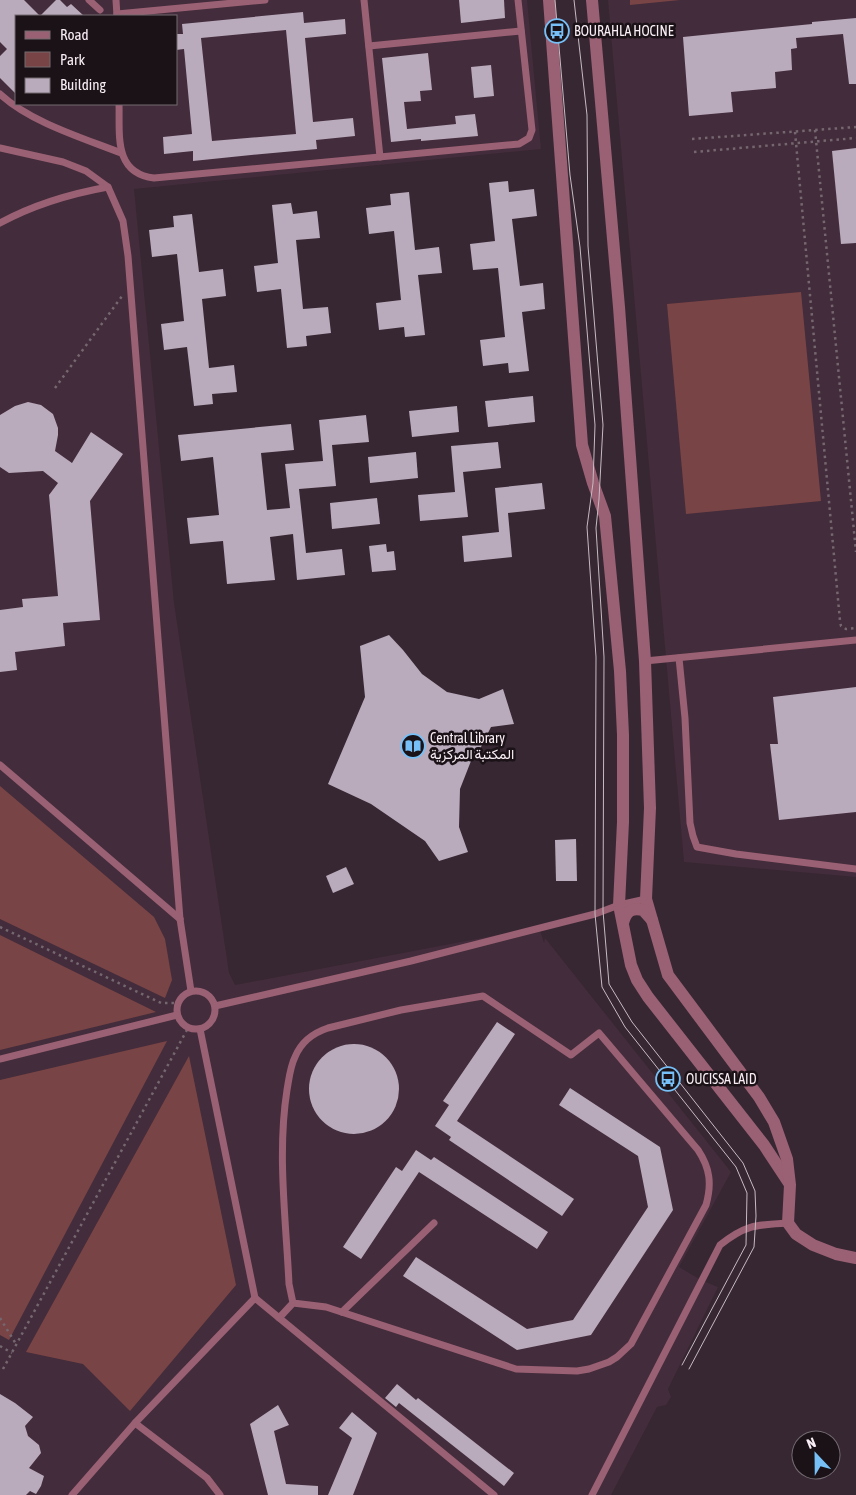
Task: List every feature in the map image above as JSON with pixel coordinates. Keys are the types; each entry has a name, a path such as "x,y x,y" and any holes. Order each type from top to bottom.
{"street":[{"path":"549,0 582,445 593,483 606,516 620,671 623,736 623,822 619,905 631,965 642,988 764,1145 790,1185"},
{"path":"592,0 620,317 646,661 650,808 646,900 668,975 759,1097 774,1122 787,1159 790,1185 788,1223 796,1234 813,1245 836,1254 856,1258"},
{"path":"623,923 626,913 632,909 643,910 652,920"}],"lane":[{"path":"89,0 100,10"},
{"path":"116,0 117,15 265,0"},
{"path":"364,0 380,157"},
{"path":"119,105 121,153 129,167 134,171 140,175 154,178 520,144 526,140 532,130 518,0"},
{"path":"369,46 521,31"},
{"path":"0,94 15,104"},
{"path":"16,105 54,126 121,153"},
{"path":"0,148 63,162 86,171 108,187 123,221 130,284 180,919 191,991"},
{"path":"0,223 20,212 49,201 78,192 108,187"},
{"path":"646,661 856,640"},
{"path":"679,658 685,718 690,823 697,847 736,854 856,869"},
{"path":"0,765 180,919"},
{"path":"215,1006 421,959 595,914 619,905 646,900"},
{"path":"191,991 203,992 209,995 215,1006 214,1018 211,1023 200,1029 188,1028 179,1021 177,1015 177,1003 191,991"},
{"path":"483,996 571,1055 599,1033 698,1150 706,1165 710,1184 706,1205 632,1344 617,1357 600,1366 577,1371 516,1369 326,1307 293,1303 289,1284 283,1164 284,1111 294,1058 305,1041 328,1028 401,1010 483,996"},
{"path":"0,1059 177,1015"},
{"path":"200,1029 255,1298 494,1495"},
{"path":"342,1312 434,1223"},
{"path":"592,1495 720,1245 732,1235 755,1225 788,1223"},
{"path":"72,1495 135,1424 255,1298"},
{"path":"279,1318 293,1303"},
{"path":"135,1424 207,1478 220,1495"}],"path":[{"path":"692,139 856,127"},
{"path":"815,130 856,552"},
{"path":"795,132 840,621 841,626 846,629 856,628"},
{"path":"694,152 856,138"},
{"path":"55,388 130,284"},
{"path":"0,927 161,1003 177,1003"},
{"path":"3,1369 188,1028"},
{"path":"0,1318 17,1344"},
{"path":"0,1346 12,1353"}],"shaded area":[{"path":"0,0 527,0 541,149 134,189 174,603 229,973 235,985 539,927 544,943 545,938 731,1172 679,1267 701,1280 718,1287 668,1389 671,1397 666,1405 657,1407 611,1495 0,1495"},
{"path":"608,0 856,0 856,877 684,862"}],"green space":[{"path":"630,0 680,0 630,5"},
{"path":"801,292 821,501 686,514 667,304"},
{"path":"0,786 154,917 165,939 172,980 165,998 0,919"},
{"path":"0,935 156,1012 0,1050"},
{"path":"167,1041 9,1340 0,1335 0,1080"},
{"path":"189,1056 236,1285 130,1411 83,1364 26,1352"}],"building":[{"path":"0,0 24,0 39,15 15,15 15,93 0,78 0,56 7,49 0,42"},
{"path":"56,0 60,0 67,7 71,4 83,15 41,15"},
{"path":"459,0 504,0 505,18 461,23"},
{"path":"303,12 304,23 345,19 346,34 305,38 313,122 353,118 355,136 316,140 317,149 193,161 193,151 164,154 163,137 192,134 184,49 178,50 178,34 183,34 182,24","holes":["286,30 296,134 212,141 201,38"]},
{"path":"856,18 856,84 849,84 843,34 796,38 797,48 791,49 792,70 775,72 776,88 731,92 733,112 689,116 683,37"},
{"path":"428,53 432,90 420,91 421,101 404,102 407,129 456,124 455,116 475,114 478,136 391,142 382,58"},
{"path":"491,65 494,96 474,98 471,67"},
{"path":"856,148 856,243 841,244 832,151"},
{"path":"508,181 509,192 534,189 537,216 512,219 520,286 543,283 545,309 522,312 529,371 509,373 508,363 483,366 480,340 505,337 498,268 473,270 470,244 495,241 489,183"},
{"path":"409,192 415,250 439,247 442,273 418,275 425,335 405,337 404,327 379,330 376,303 401,300 394,231 369,234 366,208 391,205 390,194"},
{"path":"291,203 293,214 317,211 320,238 296,240 303,309 328,307 331,333 306,336 307,346 287,348 281,289 257,292 254,266 278,263 272,205"},
{"path":"192,214 199,272 223,269 226,296 202,299 209,368 234,365 237,392 212,394 213,404 194,406 187,347 164,350 161,324 184,321 177,254 152,257 149,230 174,227 173,216"},
{"path":"533,396 535,422 488,427 485,401"},
{"path":"28,402 41,405 53,414 58,428 55,451 72,463 91,432 123,454 90,501 100,620 63,623 65,646 15,652 17,670 0,672 0,610 23,607 22,599 58,596 49,495 58,483 43,471 9,473 0,467 0,415 15,406"},
{"path":"457,406 459,432 412,437 409,411"},
{"path":"366,415 369,442 332,445 336,486 299,489 306,553 342,549 345,575 297,580 293,534 270,537 275,580 227,584 223,541 190,544 187,518 219,515 213,457 181,461 178,435 291,424 294,450 261,453 267,510 290,508 285,464 323,461 319,420"},
{"path":"498,442 501,468 463,472 468,517 420,521 418,495 455,492 451,446"},
{"path":"416,452 418,478 370,483 368,457"},
{"path":"542,483 545,509 508,513 512,557 464,562 462,536 499,532 495,488"},
{"path":"377,498 380,524 332,529 330,503"},
{"path":"386,544 387,552 394,551 396,570 372,572 369,546"},
{"name":"Central Library المكتبة المركزية","path":"389,635 422,674 447,692 479,699 503,689 514,724 491,727 479,751 471,761 460,789 459,827 468,852 439,861 425,841 371,804 328,784 365,697 360,646"},
{"path":"856,687 856,812 779,820 770,744 778,744 773,697"},
{"path":"576,839 577,881 556,881 555,840"},
{"path":"346,867 354,884 333,893 326,876"},
{"path":"497,1022 515,1034 457,1121 574,1199 562,1216 449,1140 451,1137 435,1126 449,1105 443,1101"},
{"path":"345,1044 363,1044 379,1051 392,1064 399,1080 399,1098 392,1114 379,1127 363,1134 345,1134 329,1127 316,1114 309,1098 309,1080 316,1064 329,1051"},
{"path":"570,1088 660,1147 673,1210 591,1335 517,1350 403,1276 416,1257 527,1329 573,1320 648,1207 638,1156 559,1105"},
{"path":"416,1150 431,1160 434,1157 548,1232 537,1249 419,1172 361,1259 343,1247 396,1167 402,1171"},
{"path":"397,1384 416,1400 418,1398 514,1473 504,1486 399,1403 396,1407 385,1398"},
{"path":"0,1394 33,1417 25,1426 28,1436 39,1445 41,1453 29,1468 44,1476 36,1494 30,1491 26,1495 0,1495"},
{"path":"278,1405 289,1425 274,1431 286,1484 318,1486 318,1495 268,1495 250,1424"},
{"path":"352,1412 377,1433 353,1495 328,1495 352,1438 339,1428"}],"tram line":[{"path":"555,0 570,175 580,247 595,425 593,483 587,527 596,657 595,914 602,987 625,1027 736,1167 747,1193 746,1245 682,1365"},
{"path":"574,0 587,115 588,246 603,425 596,528 604,657 603,911 609,984 632,1022 743,1163 755,1191 754,1247 689,1369"}],"place":[{"name":"BOURAHLA HOCINE","path":"557,31"},
{"name":"Central Library المكتبة المركزية","path":"413,746"},
{"name":"OUCISSA LAID","path":"668,1079"}]}
